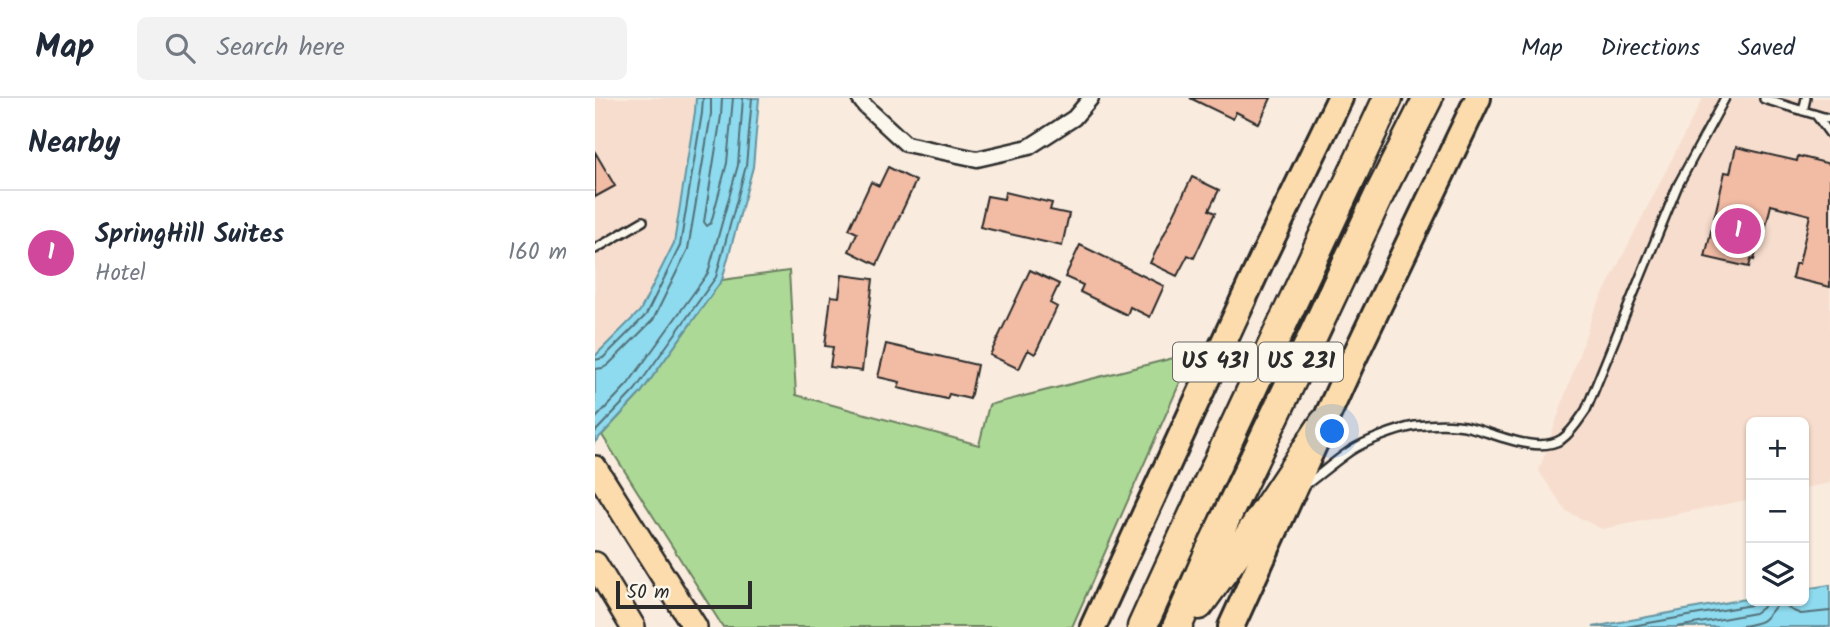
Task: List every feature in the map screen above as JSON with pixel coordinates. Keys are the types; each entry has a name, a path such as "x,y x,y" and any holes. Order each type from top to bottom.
{"highway":[{"name":"US 431","path":"1093,627 1256,272 1340,98"},
{"name":"US 231","path":"1142,627 1388,98"},
{"name":"US 231","path":"1177,627 1209,553 1428,98"},
{"path":"1231,627 1478,98"},
{"path":"1183,627 1244,543 1324,423"}],"main road":[{"path":"595,468 695,627"},
{"path":"595,564 633,627"}],"street":[{"path":"859,98 906,144 977,159 1030,147 1074,118 1091,98"}],"lane":[{"path":"1292,496 1352,450 1397,430 1449,424 1467,426 1510,440 1544,446 1562,440 1586,410 1678,185 1725,98"},
{"path":"1803,111 1806,98"},
{"path":"1764,99 1830,119"},
{"path":"1815,115 1830,134"},
{"path":"595,249 643,221"}],"shaded area":[{"path":"595,98 696,98 674,243 640,311 595,356"},
{"path":"1703,98 1830,98 1830,483 1809,487 1809,417 1746,417 1746,500 1602,529 1566,511 1539,471 1593,314"}],"green space":[{"path":"789,271 796,395 979,445 989,405 1193,353 1072,627 723,627 602,435 640,394 722,280"}],"water":[{"path":"696,98 759,98 753,167 722,280 640,394 595,442 595,356 640,311 674,243"},
{"path":"1830,585 1830,627 1593,627 1746,599 1746,606 1809,606 1809,588"}],"building":[{"path":"1190,98 1271,98 1259,124 1236,112 1233,119"},
{"path":"1736,147 1797,161 1798,156 1830,164 1830,287 1792,278 1795,264 1799,264 1810,215 1771,205 1761,247 1757,248 1749,267 1705,257 1725,172 1730,173"},
{"path":"595,152 615,186 595,197"},
{"path":"888,167 916,181 877,265 849,251 857,233 849,229 871,182 879,186"},
{"path":"1192,177 1219,190 1209,210 1215,213 1194,258 1188,255 1177,276 1150,263"},
{"path":"1005,192 1052,203 1050,210 1069,214 1062,246 980,227 987,196 1004,199"},
{"path":"1080,245 1164,286 1150,317 1130,307 1127,315 1080,292 1083,285 1065,277"},
{"path":"1030,270 1059,284 1050,303 1057,307 1035,354 1028,350 1019,369 990,355"},
{"path":"842,275 873,279 862,371 830,367 833,347 825,346 831,296 839,297"},
{"path":"886,344 977,365 970,399 949,394 947,399 898,388 900,382 878,377"}],"place":[{"name":"SpringHill Suites","path":"1738,231"}]}
